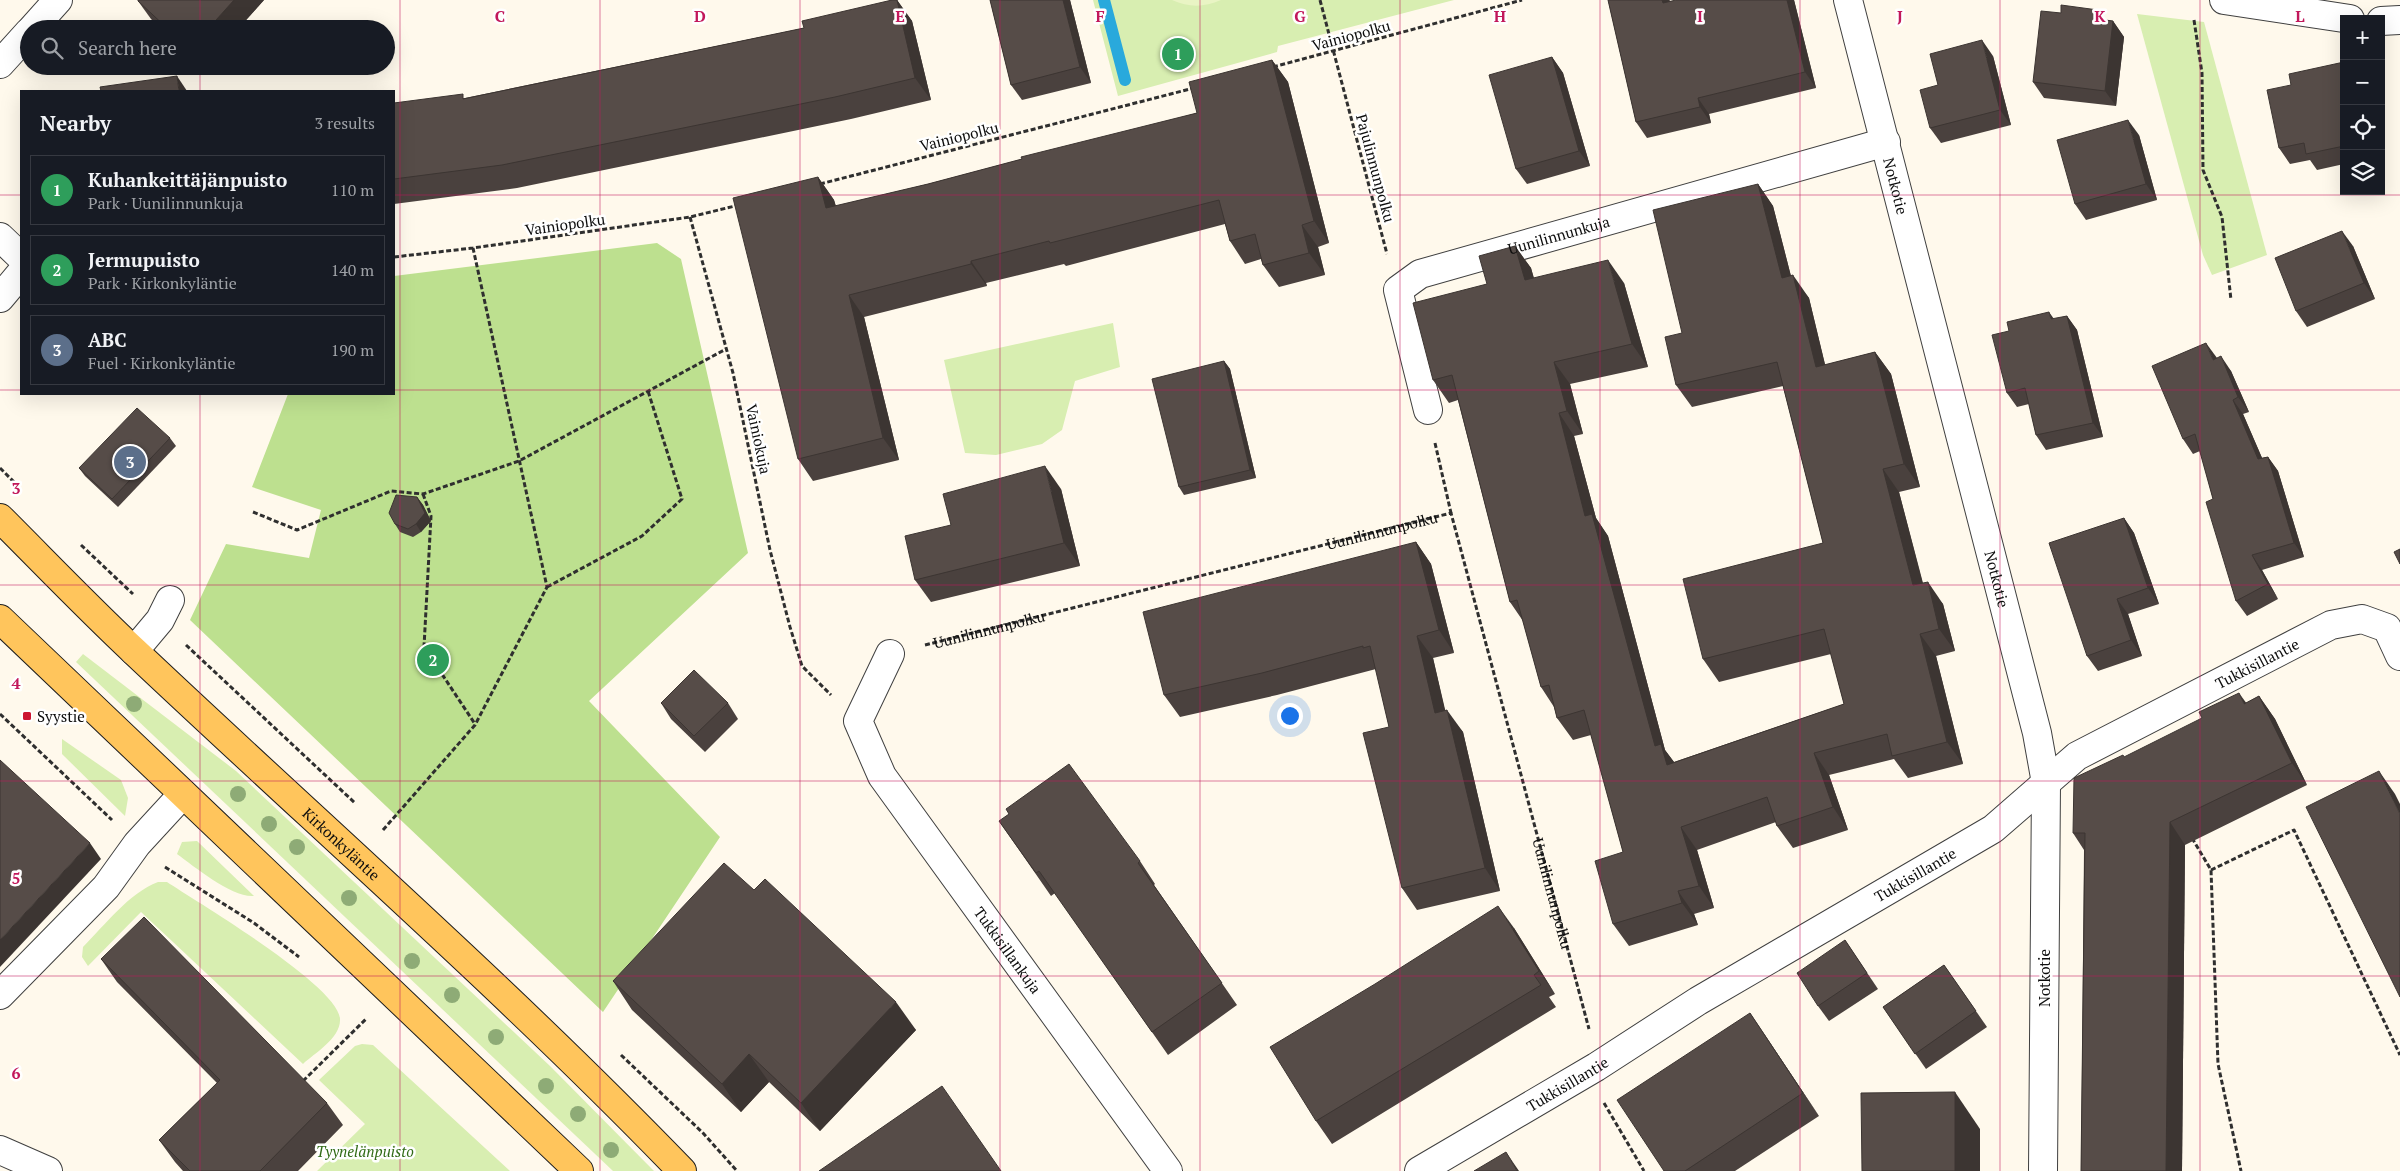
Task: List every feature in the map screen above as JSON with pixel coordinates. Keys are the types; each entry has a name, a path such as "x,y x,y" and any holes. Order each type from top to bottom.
{"main road":[{"name":"Kirkonkyläntie","path":"0,518 134,651 356,855 611,1098 682,1171"},
{"path":"0,619 579,1171"}],"street":[{"path":"40,20 58,0"},
{"name":"Notkotie","path":"1848,0 2037,733 2046,783 2043,1171"},
{"path":"2224,0 2340,17"},
{"path":"2385,21 2400,20"},
{"path":"0,63 20,42"},
{"name":"Uunilinnunkuja","path":"1398,290 1420,274 1886,142"},
{"path":"0,237 20,256"},
{"path":"0,298 20,274"},
{"path":"1398,290 1428,410"},
{"path":"134,651 160,620 170,600"},
{"name":"Tukkisillantie","path":"1420,1171 1596,1067 1698,1001 1993,829 2077,756 2331,626 2362,618 2387,628 2400,656"},
{"name":"Tukkisillankuja","path":"890,654 858,721 882,776 1168,1171"},
{"path":"0,995 106,887 137,844 184,794"},
{"path":"0,1150 48,1171"}],"path":[{"name":"Pajulinnunpolku","path":"1320,0 1398,290"},
{"name":"Vainiopolku","path":"1266,69 1522,0"},
{"path":"2193,18 2202,73 2203,170 2222,217 2231,300"},
{"name":"Vainiopolku","path":"815,185 1199,86"},
{"name":"Vainiopolku","path":"395,257 473,248 690,217 747,202"},
{"name":"Vainiokuja","path":"690,217 726,349 770,550 802,666"},
{"path":"473,248 546,587"},
{"path":"253,512 297,530 391,491 423,494 519,461 726,349"},
{"path":"383,830 475,725 546,587 642,536 682,499 648,391"},
{"path":"1428,410 1451,513"},
{"path":"423,494 431,516 424,647 475,725"},
{"name":"Uunilinnunpolku","path":"890,654 1451,513 1591,1037"},
{"path":"0,714 159,864 254,923 302,959"},
{"path":"2211,870 2294,830 2400,1055"},
{"path":"2191,837 2211,870 2218,1064 2241,1171"},
{"path":"360,1012 374,1025"},
{"path":"301,1082 367,1018"},
{"path":"1600,1096 1644,1171"}],"green space":[{"path":"1093,0 1454,0 1278,46 1277,52 1118,96"},
{"path":"1172,0 1221,0 1197,6"},
{"path":"2137,14 2204,22 2267,255 2212,275 2203,255"},
{"path":"657,243 681,259 748,553 589,701 720,837 603,1012 190,620 226,544 309,558 321,510 252,487 288,395 395,395 395,276"},
{"path":"1113,323 1120,367 1075,381 1062,430 1042,444 996,455 965,453 944,360"},
{"path":"83,654 236,771 550,1066 654,1171 613,1171 76,662"},
{"path":"62,739 121,780 128,798 125,816 62,754"},
{"path":"197,841 254,896 235,892 225,887 203,874 177,854 182,842"},
{"path":"158,882 167,882 235,925 293,966 317,986 334,1004 340,1019 339,1026 332,1039 303,1064 141,912 88,966 82,957 83,947 127,902 147,887"},
{"name":"Tyynelänpuisto","path":"362,1044 373,1045 510,1171 317,1171 365,1124 319,1080 355,1046"}],"building":[{"path":"234,0 216,20 158,20 138,1"},
{"path":"897,0 915,78 835,97 502,165 395,179 395,103 463,94 463,99 804,28 802,21"},
{"path":"990,0 1063,0 1080,67 1011,85"},
{"path":"1608,0 1662,0 1663,3 1676,0 1787,0 1805,72 1698,98 1700,107 1636,122"},
{"path":"2061,5 2098,10 2097,19 2113,21 2105,91 2033,82 2041,11 2061,13"},
{"path":"1982,40 2000,110 1930,128 1920,90 1938,85 1930,54"},
{"path":"1552,57 1579,151 1516,169 1489,75"},
{"path":"1272,60 1314,221 1302,225 1309,253 1263,265 1255,234 1230,241 1219,200 971,261 971,264 849,295 883,438 798,459 733,198 818,177 826,208 928,184 1022,159 1021,157 1197,113 1189,82"},
{"path":"2340,63 2340,147 2306,154 2304,143 2279,148 2267,90 2291,85 2289,74"},
{"path":"177,76 179,90 101,90 100,87"},
{"path":"2128,120 2146,184 2075,204 2057,140"},
{"path":"1758,184 1782,278 1793,275 1816,367 1875,352 1904,464 1883,469 1913,585 1928,582 1939,629 1920,634 1947,742 1892,756 1887,734 1814,753 1833,807 1777,826 1767,797 1681,827 1699,886 1678,891 1682,903 1613,924 1595,861 1623,852 1584,710 1557,718 1549,685 1541,687 1517,600 1510,602 1452,375 1433,380 1413,303 1487,284 1479,256 1515,246 1525,280 1608,260 1632,344 1554,362 1567,411 1559,413 1585,516 1592,514 1655,746 1661,744 1667,765 1844,704 1824,629 1703,659 1683,579 1823,543 1777,362 1676,385 1665,337 1682,333 1653,210"},
{"path":"2342,231 2364,283 2296,311 2275,258"},
{"path":"2049,312 2051,319 2067,316 2093,423 2036,435 2025,388 2007,393 1992,335 2009,331 2007,322"},
{"path":"2206,343 2213,360 2221,356 2238,397 2233,400 2258,459 2268,457 2294,543 2252,555 2268,584 2236,601 2206,502 2213,499 2195,434 2183,439 2152,366"},
{"path":"1224,361 1250,470 1179,487 1152,379"},
{"path":"137,408 170,438 112,499 79,468"},
{"path":"1045,466 1064,543 915,580 905,536 951,525 943,494"},
{"path":"396,495 417,497 425,513 416,524 408,529 395,524 389,513"},
{"path":"2124,518 2148,588 2117,599 2131,640 2087,656 2049,543"},
{"path":"1416,542 1439,630 1417,636 1435,713 1447,710 1485,868 1402,888 1363,733 1389,727 1370,646 1363,648 1363,646 1262,673 1164,695 1143,612"},
{"path":"2400,549 2400,564 2394,552"},
{"path":"694,670 728,703 694,736 661,703"},
{"path":"2239,693 2244,704 2259,696 2292,763 2170,822 2166,1171 2081,1171 2085,833 2073,833 2074,778 2123,755 2124,757 2202,718 2199,712"},
{"path":"0,760 90,843 0,940"},
{"path":"1069,764 1140,861 1138,863 1222,983 1152,1032 1039,871 1036,873 999,821 1009,814 1006,809"},
{"path":"2379,771 2400,814 2400,997 2306,807"},
{"path":"724,863 754,890 765,879 896,1002 801,1103 749,1054 722,1084 613,981"},
{"path":"1498,906 1539,971 1534,975 1541,985 1316,1121 1270,1047 1375,984"},
{"path":"144,917 327,1103 260,1171 190,1171 159,1140 220,1080 101,959"},
{"path":"1845,940 1867,973 1818,1006 1797,973"},
{"path":"1944,965 1976,1011 1915,1054 1883,1007"},
{"path":"1750,1013 1803,1093 1685,1171 1664,1171 1617,1100"},
{"path":"942,1086 1001,1171 819,1171"},
{"path":"1955,1092 1955,1171 1862,1171 1861,1093"},
{"path":"1506,1152 1517,1171 1474,1171"}],"waterway":[{"path":"1104,0 1125,80"}],"place":[{"name":"Kuhankeittäjänpuisto","path":"1178,54"},
{"name":"ABC","path":"130,462"},
{"name":"Jermupuisto","path":"433,660"},
{"name":"Syystie","path":"27,716"}]}
